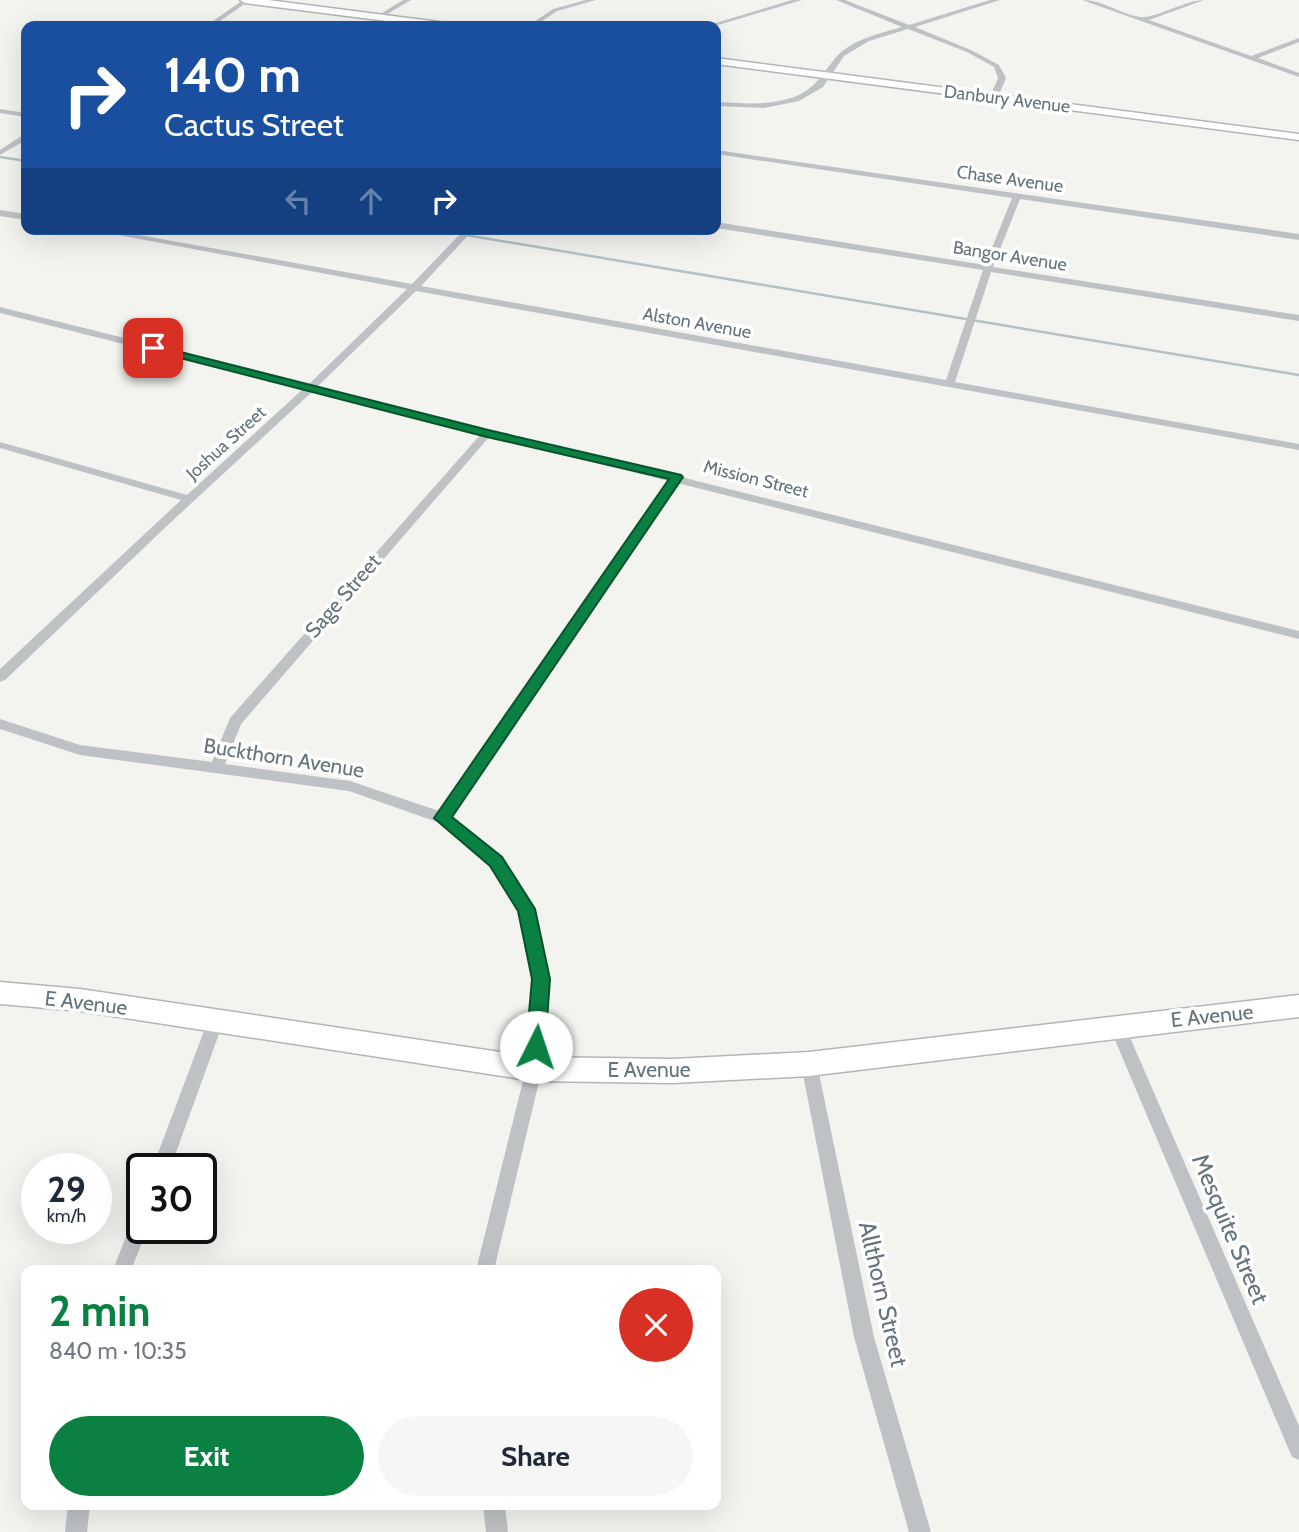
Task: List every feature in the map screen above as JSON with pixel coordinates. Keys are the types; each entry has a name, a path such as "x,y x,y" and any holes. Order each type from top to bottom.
{"street":[{"path":"216,21 246,0 403,21"},
{"path":"377,18 408,0"},
{"path":"538,21 555,10 593,0"},
{"path":"721,23 799,0"},
{"path":"839,0 969,51 997,66 1002,78 994,97"},
{"path":"721,104 746,106 782,103 807,95 820,85 842,55 867,40 998,0"},
{"path":"1085,0 1299,75"},
{"path":"1143,20 1201,0"},
{"path":"1252,58 1299,40"},
{"name":"Danbury Avenue","path":"721,62 1299,137"},
{"path":"0,111 21,114"},
{"path":"0,153 21,140"},
{"name":"Chase Avenue","path":"721,153 1299,237"},
{"path":"950,383 1017,196"},
{"path":"0,213 21,217"},
{"name":"Bangor Avenue","path":"721,226 1299,318"},
{"name":"Alston Avenue","path":"122,235 1299,447"},
{"name":"Joshua Street","path":"0,677 188,499 313,388 415,289 464,235"},
{"name":"Mission Street","path":"0,310 1299,635"},
{"name":"Sage Street","path":"216,769 235,722 487,433"},
{"path":"0,445 188,499"},
{"path":"442,818 676,477"},
{"name":"Buckthorn Avenue","path":"0,724 80,750 350,786 442,818 496,862 526,909 541,979 534,1069 486,1265"},
{"name":"E Avenue","path":"0,993 80,1000 215,1023 534,1069 673,1072 808,1064 1299,1006"},
{"path":"167,1153 215,1023"},
{"name":"Mesquite Street","path":"1117,1026 1299,1450"},
{"name":"Allthorn Street","path":"808,1064 864,1337 920,1532"},
{"path":"124,1265 132,1244"},
{"path":"76,1532 78,1510"},
{"path":"495,1510 497,1532"}],"waterway":[{"path":"0,157 21,160"},
{"path":"466,235 1299,375"}],"route":[{"path":"153,348 487,433 676,477 442,818 496,862 526,909 541,979 536,1047"}]}
